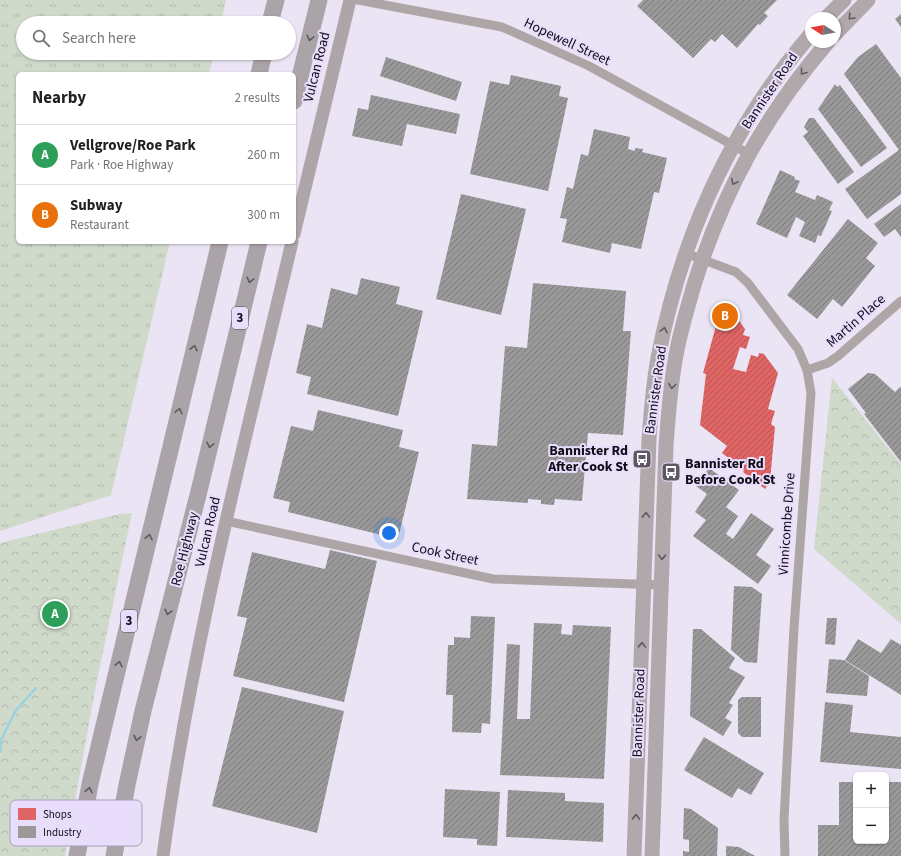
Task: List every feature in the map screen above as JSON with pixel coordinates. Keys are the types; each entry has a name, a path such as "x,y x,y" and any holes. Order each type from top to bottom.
{"highway":[{"path":"272,16 276,0"},
{"path":"296,93 319,0"},
{"path":"259,72 262,60"},
{"name":"3","path":"87,800 220,244"},
{"name":"Roe Highway","path":"124,800 143,711 199,491 259,244"},
{"name":"3","path":"77,856 79,846"},
{"name":"Roe Highway","path":"114,856 116,846"}],"main road":[{"path":"832,12 844,0"},
{"path":"841,28 868,0"},
{"name":"Bannister Road","path":"634,856 649,439 652,400 658,359 669,307 685,253 713,184 755,109 777,76 805,41"},
{"name":"Bannister Road","path":"652,856 666,446 675,361 681,332 702,259 730,190 749,154 790,88 823,48"}],"street":[{"name":"Vulcan Road","path":"296,226 350,0"},
{"name":"Hopewell Street","path":"358,0 502,27 589,66 749,154"},
{"name":"Vulcan Road","path":"163,856 173,783 226,521 292,244"},
{"name":"Vinnicombe Drive","path":"685,253 736,272 748,283 798,349 807,370 811,393 794,628 784,820 785,856"},
{"name":"Martin Place","path":"807,370 828,363 838,356 901,301"},
{"name":"Cook Street","path":"226,521 493,579 661,585"}],"green space":[{"path":"0,0 226,0 223,16 16,16 16,60 212,60 209,72 16,72 16,244 170,244 111,495 0,531"},
{"path":"832,378 901,464 901,624 814,549"},
{"path":"132,513 96,685 75,800 10,800 10,846 67,846 65,856 0,856 0,543 119,514"}],"building: Shops":[{"path":"722,304 728,305 736,316 735,320 740,322 745,329 743,335 750,337 746,349 740,347 733,369 746,372 751,355 758,357 759,353 764,354 778,373 768,409 775,411 771,424 775,427 770,481 765,489 722,453 727,446 700,425 706,374 703,373"}],"building: Industry":[{"path":"643,0 777,0 764,13 768,16 760,25 758,24 737,48 722,34 715,42 711,39 693,58 637,6"},
{"path":"901,14 901,27 895,19"},
{"path":"876,44 901,78 901,194 867,219 845,189 899,150 844,74 858,57"},
{"path":"386,57 462,82 456,101 380,76"},
{"path":"511,75 561,86 559,96 568,98 548,191 470,174 490,81 509,85"},
{"path":"835,84 837,87 840,85 887,148 861,167 818,109"},
{"path":"371,95 460,114 456,134 407,124 402,146 352,136 358,108 368,110"},
{"path":"809,118 814,118 854,172 838,184 803,136 808,132 804,127"},
{"path":"594,129 630,137 628,149 635,151 635,148 643,149 642,152 667,158 659,193 654,192 641,249 612,243 610,253 562,242 567,219 560,218 567,187 573,189 581,154 588,156"},
{"path":"780,170 800,181 795,192 815,200 817,195 833,202 829,210 832,211 821,236 818,235 815,243 799,236 805,222 796,217 787,238 756,224"},
{"path":"461,194 526,209 501,315 436,299"},
{"path":"901,204 901,237 895,229 884,237 874,224"},
{"path":"848,219 878,243 866,258 875,266 842,307 833,299 817,319 787,295"},
{"path":"361,278 400,287 396,304 423,311 398,416 307,394 311,377 296,373 307,324 322,328 331,288 357,295"},
{"path":"533,283 626,291 623,331 631,331 623,435 588,433 582,501 555,499 554,505 541,504 541,500 528,499 528,503 467,499 472,444 497,446 505,346 527,348"},
{"path":"868,373 875,374 895,392 900,387 901,388 901,462 864,414 866,413 848,389"},
{"path":"318,410 403,430 399,447 419,452 398,539 288,512 290,502 273,498 291,426 313,431"},
{"path":"709,468 739,490 726,507 738,516 726,534 733,539 751,513 774,529 756,555 771,566 758,584 693,536 706,520 695,512 707,494 696,486"},
{"path":"330,550 377,561 344,702 233,676 247,618 237,616 252,552 325,569"},
{"path":"734,586 752,587 762,594 757,663 745,662 731,650"},
{"path":"471,616 495,617 490,724 482,723 481,733 452,732 453,695 446,695 448,645 454,645 454,637 470,638"},
{"path":"827,618 837,618 835,645 825,644"},
{"path":"534,623 562,624 561,634 572,635 573,625 611,627 604,779 500,775 507,644 520,645 517,719 530,719"},
{"path":"693,629 701,629 735,658 729,668 745,677 729,703 733,705 725,718 732,722 723,736 690,716"},
{"path":"858,639 881,653 891,639 901,645 901,695 845,660"},
{"path":"829,659 844,660 869,676 867,696 826,693"},
{"path":"242,687 344,711 317,833 212,806"},
{"path":"742,697 761,697 761,737 742,737 738,733 738,700"},
{"path":"825,702 853,705 850,732 901,737 901,769 820,762"},
{"path":"704,737 764,773 751,795 738,788 732,798 684,770"},
{"path":"839,782 853,782 853,844 889,844 889,782 901,782 901,856 818,856 818,825 839,825"},
{"path":"445,789 500,792 497,846 477,845 477,839 443,837"},
{"path":"508,790 565,793 565,801 604,803 603,842 506,837"},
{"path":"684,808 691,809 718,828 717,856 683,856 683,851 689,852 689,840 683,839"},
{"path":"726,846 739,847 755,856 726,856"}],"waterway":[{"path":"0,752 1,740 16,710 36,688"}],"place":[{"name":"Subway","path":"725,316"},
{"name":"Bannister Rd After Cook St","path":"642,459"},
{"name":"Bannister Rd Before Cook St","path":"671,472"},
{"name":"Vellgrove/Roe Park","path":"55,614"}]}
